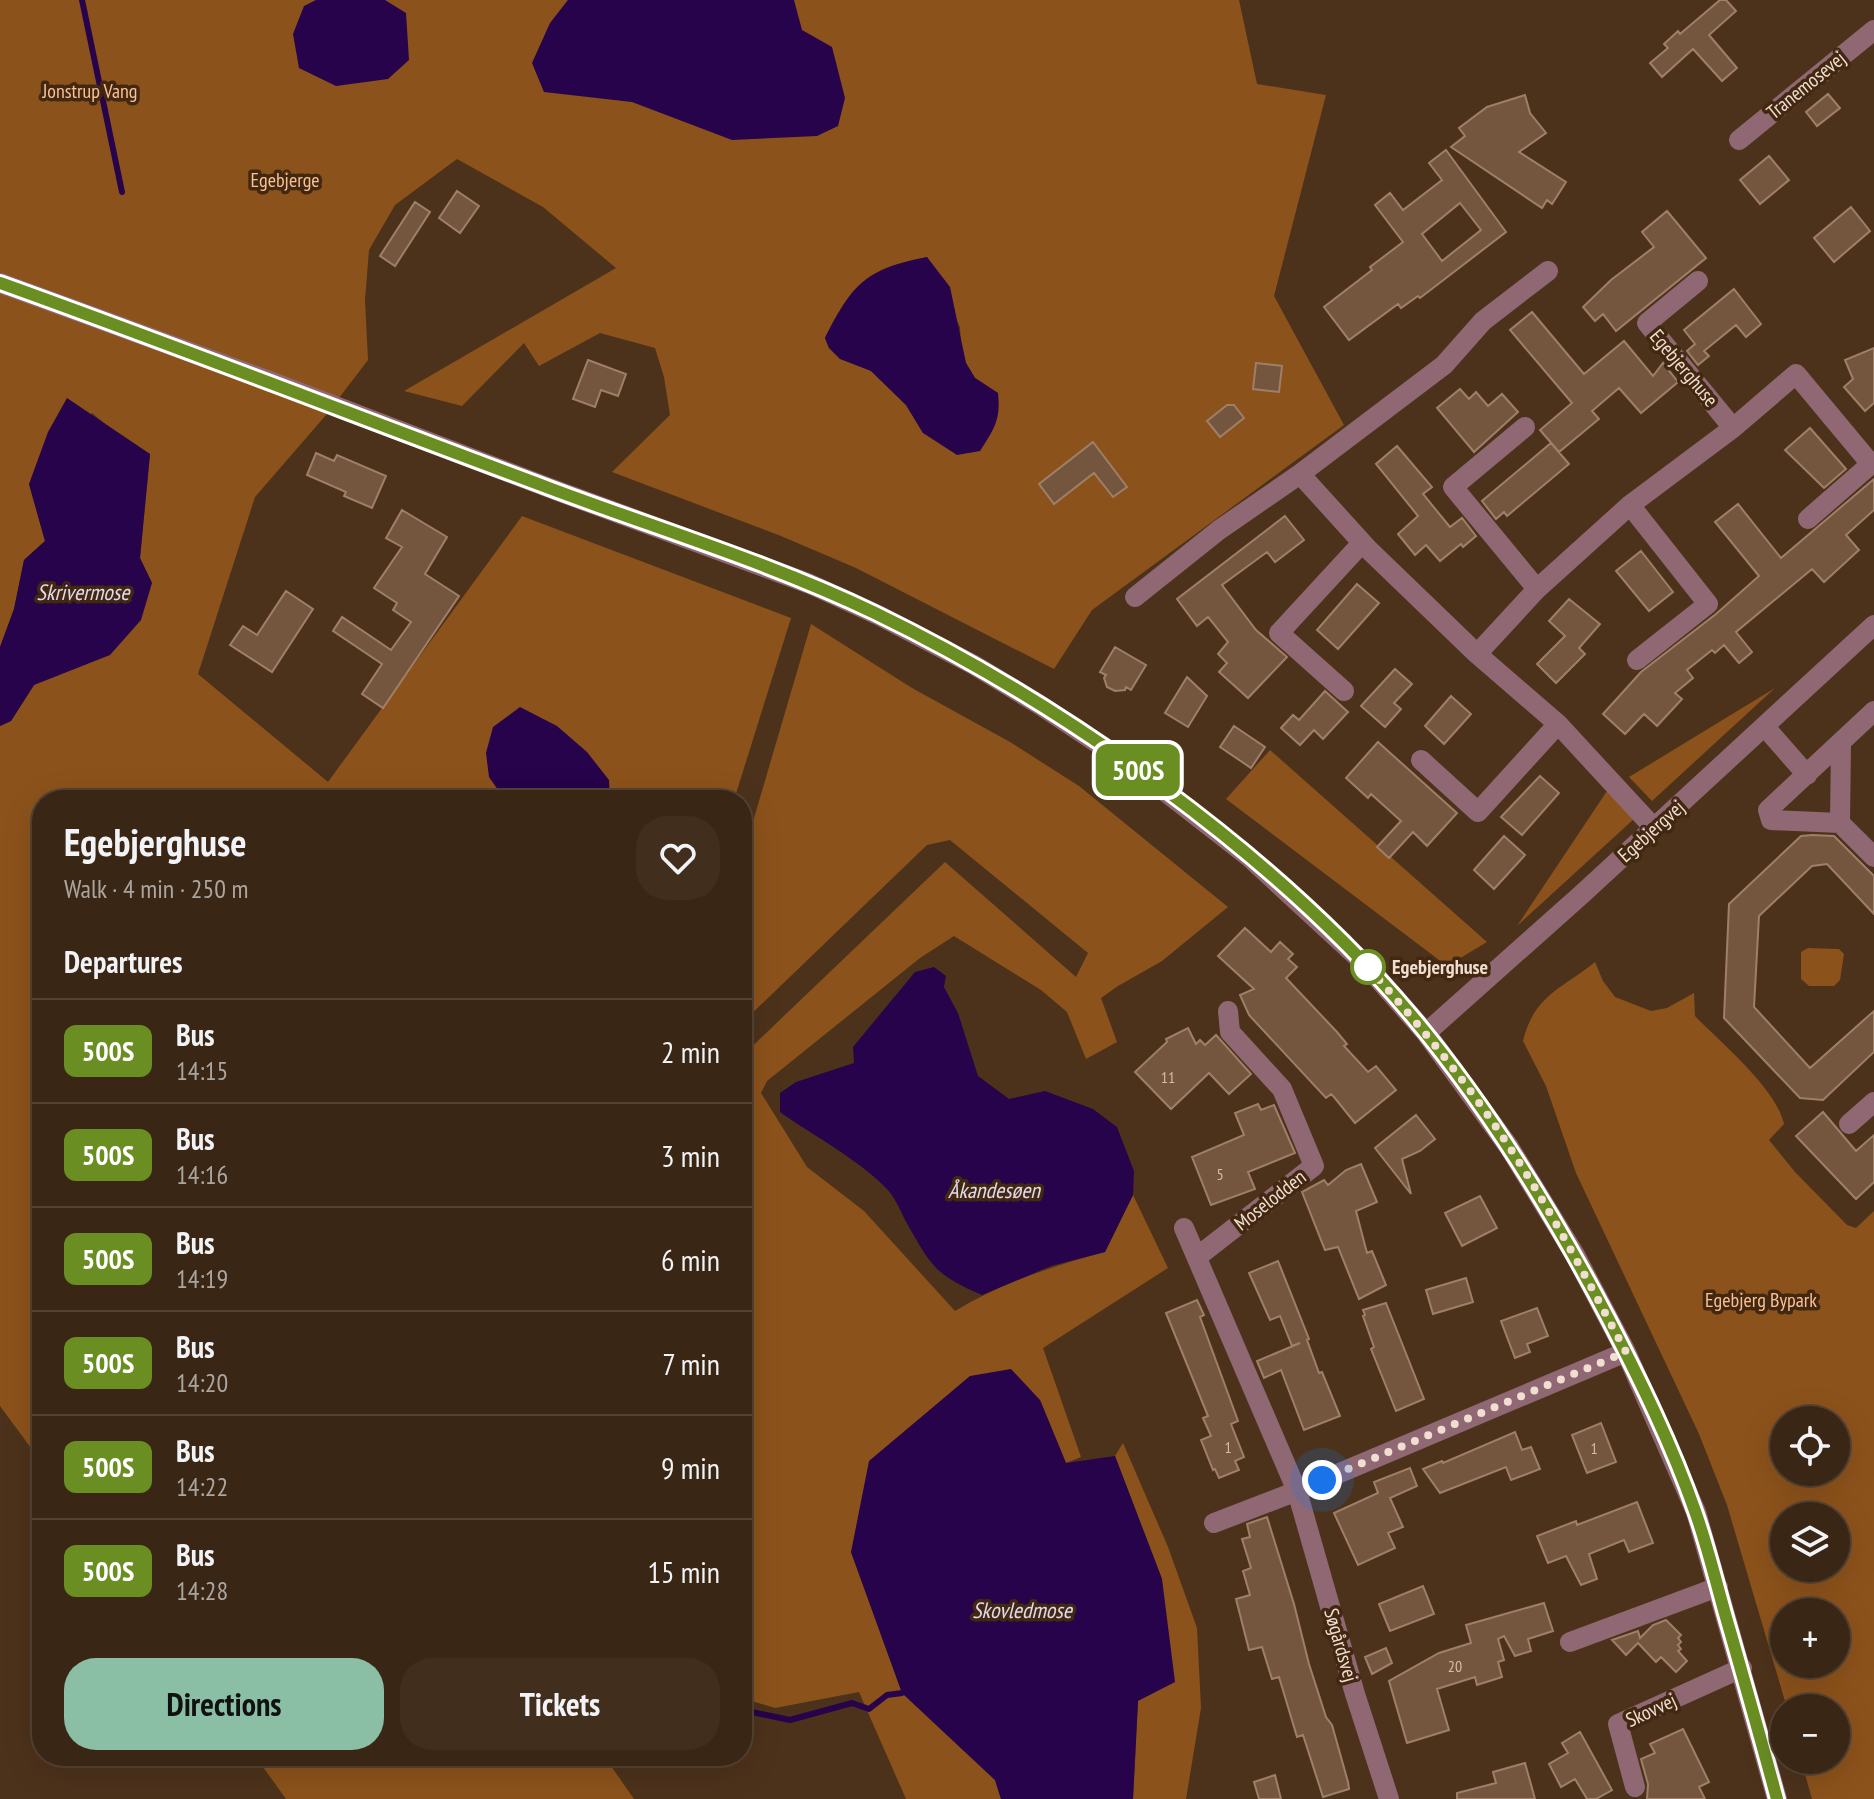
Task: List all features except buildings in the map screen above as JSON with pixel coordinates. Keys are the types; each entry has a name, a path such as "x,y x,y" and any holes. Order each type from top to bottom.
{"street":[{"name":"Tranemosevej","path":"1739,140 1874,30"},
{"path":"1135,597 1219,530 1300,474 1444,365 1483,321 1548,271"},
{"name":"Egebjerghuse","path":"1698,281 1647,323 1733,428"},
{"path":"0,283 810,584 880,616 1040,705 1123,760 1248,856 1366,965 1426,1033 1509,1147 1575,1255 1626,1352 1696,1512 1777,1799"},
{"path":"1477,654 1537,589 1630,505 1733,428 1796,374 1871,464 1808,519"},
{"path":"1525,427 1453,487 1537,589"},
{"path":"1300,474 1362,543 1477,654 1558,724 1654,828"},
{"path":"1630,505 1708,604 1637,660"},
{"path":"1344,691 1279,633 1362,543"},
{"name":"Egebjergvej","path":"1426,1033 1874,625"},
{"path":"1874,711 1768,810 1771,820 1840,823 1874,857"},
{"path":"1421,760 1478,812 1558,724"},
{"path":"1765,727 1807,775"},
{"path":"1840,823 1841,742"},
{"name":"Moselodden","path":"1197,1257 1314,1166 1282,1089 1230,1032 1228,1011"},
{"path":"1849,1124 1874,1102"},
{"path":"1184,1228 1297,1491"},
{"path":"1214,1523 1626,1352"},
{"name":"Søgårdsvej","path":"1297,1491 1355,1694 1389,1799"},
{"path":"1570,1642 1718,1587"},
{"name":"Skovvej","path":"1635,1787 1618,1724 1742,1668"}],"green space":[{"path":"0,0 1239,0 1257,84 1326,95 1274,296 1344,425 1092,610 1054,669 856,568 612,472 670,415 664,377 655,348 600,333 539,366 524,343 462,406 404,391 616,268 543,207 457,159 395,205 369,250 365,300 368,360 326,415 255,497 198,674 328,782 522,516 791,618 737,790 32,790 32,1449 0,1406 0,726 11,721 34,685 152,583 140,558 150,454 116,433 92,413 29,484 45,541 24,560 14,609 0,647","holes":["927,257 960,327 961,346 975,378 998,393 980,451 967,452 923,433 906,405 871,371 829,348 825,338 844,304 864,281 889,267"]},
{"path":"811,624 912,688 1010,742 1079,786 1228,907 1162,961 1101,998 1117,1042 1086,1059 1067,1012 1041,990 954,936 920,958 767,1081 761,1093 807,1167 864,1211 955,1311 1028,1276 1105,1252 1133,1195 1168,1268 1043,1348 1081,1457 1066,1463 1040,1400 851,1552 902,1693 995,1780 1001,1799 906,1799 859,1692 775,1708 752,1701 752,1046 945,862 1076,977 1088,953 950,840 927,845 752,1013 752,825"},
{"path":"1775,688 1652,801 1629,777"},
{"path":"1270,750 1487,942 1447,966 1226,799"},
{"path":"1607,791 1635,818 1517,926"},
{"path":"1808,948 1839,949 1844,954 1840,980 1834,986 1809,986 1801,979 1801,952"},
{"name":"Egebjerg Bypark","path":"1595,962 1603,981 1615,997 1651,1011 1667,1008 1694,993 1695,1016 1759,1081 1779,1110 1784,1124 1769,1140 1795,1172 1847,1225 1856,1228 1874,1211 1874,1799 1812,1799 1805,1774 1850,1774 1850,1694 1783,1694 1778,1678 1850,1678 1850,1598 1770,1598 1770,1650 1727,1505 1699,1434 1576,1173 1546,1086 1523,1041 1534,1013 1561,987"},
{"path":"1123,1443 1168,1547 1197,1628 1201,1708 1186,1799 1133,1799 1138,1701 1162,1579 1115,1456"},
{"path":"262,1766 611,1766 634,1799 286,1799"}],"water":[{"path":"316,0 385,0 406,13 409,60 388,79 336,86 299,68 293,34 304,6"},
{"path":"568,0 794,0 802,30 832,47 845,98 838,126 817,136 732,140 632,102 544,92 532,63 550,23"},
{"path":"927,257 950,287 966,363 975,378 998,393 995,424 980,451 957,455 923,433 906,405 871,371 840,359 829,348 825,338 844,304 864,281 889,267"},
{"name":"Skrivermose","path":"67,398 150,454 140,558 152,583 141,620 110,655 34,685 11,721 0,726 0,647 14,609 24,560 45,541 29,484 48,432"},
{"path":"520,707 557,726 587,752 609,780 610,790 498,790 489,777 486,753 493,727"},
{"name":"Åkandesøen","path":"934,967 946,976 944,987 958,1013 978,1076 1009,1099 1045,1091 1093,1109 1117,1127 1134,1171 1133,1195 1105,1252 1051,1266 982,1295 953,1281 935,1266 921,1248 892,1195 874,1177 780,1112 780,1093 796,1082 854,1063 853,1047 915,972"},
{"name":"Skovledmose","path":"1011,1369 1040,1400 1066,1463 1115,1456 1162,1579 1175,1682 1138,1701 1133,1799 1001,1799 995,1780 902,1693 851,1552 869,1461 970,1376"}],"waterway":[{"path":"82,0 122,192"},
{"path":"752,1712 790,1720 852,1703 869,1709 887,1695 902,1693"}],"bus line":[{"name":"500S","path":"0,283 810,584 857,605 974,665 1040,705 1135,768 1248,856 1366,965 1426,1033 1509,1147 1575,1255 1626,1352 1696,1512 1777,1799"}],"place":[{"name":"Egebjerghuse","path":"1368,967"}],"route":[{"path":"1322,1480 1626,1352 1575,1255 1509,1147 1426,1033 1366,965 1368,967"}],"park label":[{"name":"Jonstrup Vang","path":"90,91"},
{"name":"Egebjerge","path":"285,180"}]}
